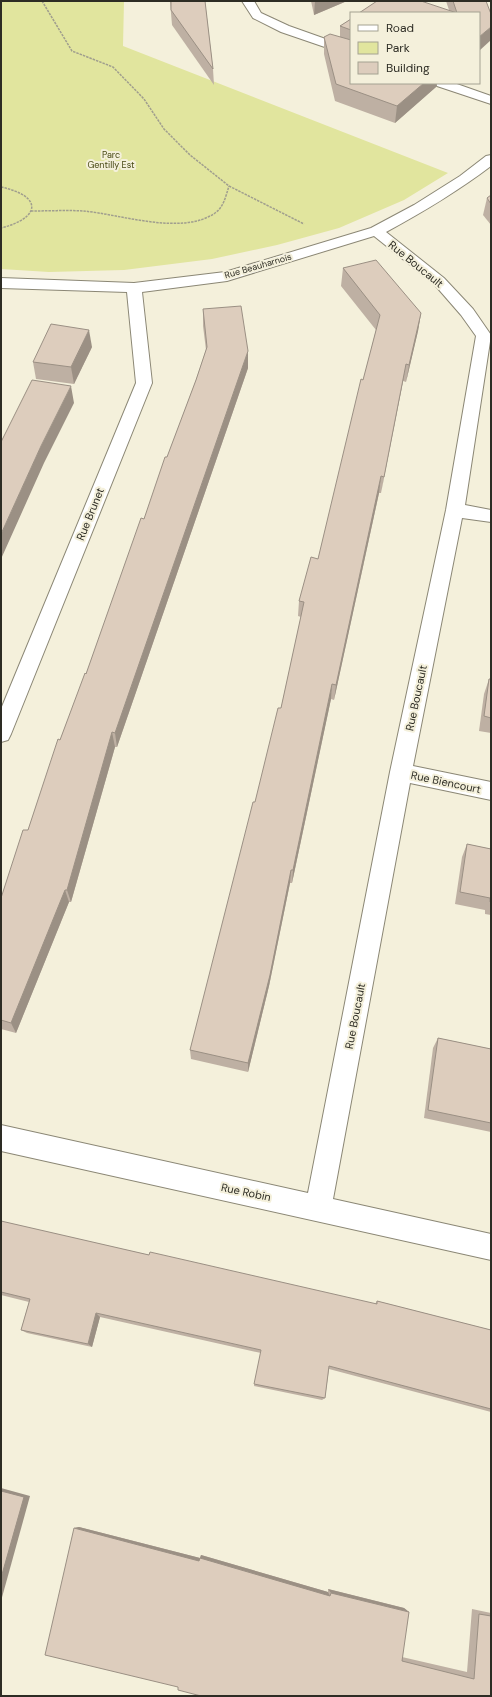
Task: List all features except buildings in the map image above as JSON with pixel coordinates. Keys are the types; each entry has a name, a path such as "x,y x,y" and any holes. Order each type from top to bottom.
{"street":[{"path":"248,1 257,15 285,29 350,52"},
{"path":"445,84 491,100"},
{"name":"Rue Beauharnois","path":"1,283 134,288 227,276 341,243 376,231 419,208 465,179 491,159"},
{"name":"Rue Boucault","path":"318,1208 401,772 456,510 487,336 439,281 376,231"},
{"name":"Rue Brunet","path":"1,734 144,383 134,288"},
{"path":"456,510 491,516"},
{"name":"Rue Biencourt","path":"401,772 491,791"},
{"name":"Rue Robin","path":"1,1138 491,1247"}],"path":[{"path":"42,1 72,51 113,67 144,99 164,129 190,155 229,186 341,243"},
{"path":"1,186 23,192 30,197 33,204 31,211 26,218 18,223 1,228"},
{"path":"31,211 84,211 144,221 182,222 202,218 215,213 223,204 229,186"}],"green space":[{"name":"Parc Gentilly Est","path":"1,1 124,1 123,46 448,173 404,200 339,228 277,245 212,259 124,270 49,272 1,269"}]}
